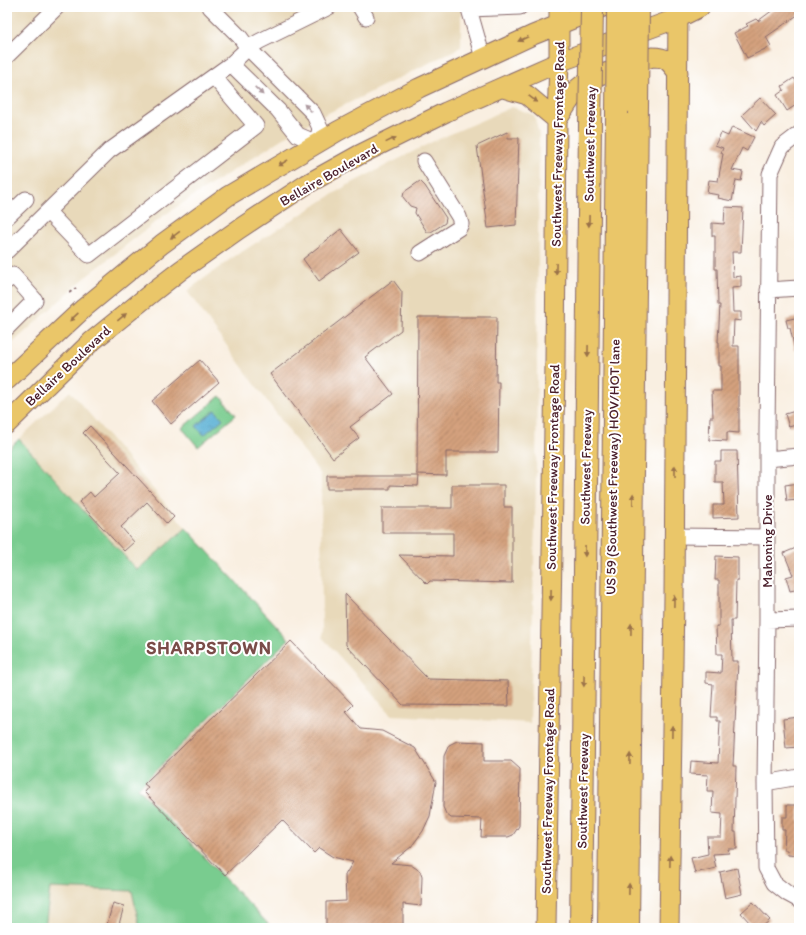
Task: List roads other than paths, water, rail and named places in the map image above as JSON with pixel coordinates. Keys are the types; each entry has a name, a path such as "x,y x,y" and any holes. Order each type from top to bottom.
{"highway":[{"name":"Southwest Freeway","path":"581,928 592,7"},
{"name":"US 59 (Southwest Freeway) HOV/HOT lane","path":"609,928 618,7"},
{"path":"628,928 638,7"}],"main road":[{"path":"7,380 84,308 162,244 228,196 317,143 419,88 533,34 559,16 603,7"},
{"name":"Bellaire Boulevard","path":"7,424 91,342 181,270 307,184 359,155 446,112 559,62 678,13 700,7"},
{"path":"669,928 678,13"},
{"name":"Southwest Freeway Frontage Road","path":"546,928 559,16"},
{"path":"503,88 527,95 557,120 577,89 591,78 652,57 662,57 669,61 678,73"}],"street":[{"path":"7,56 57,7"},
{"path":"210,7 240,37 248,48 313,113 320,128 317,143 298,135 278,110 231,64"},
{"path":"7,251 109,151 214,77 248,48 329,7"},
{"path":"484,58 469,8 520,7"},
{"path":"48,212 89,255 256,126 214,77"},
{"name":"Mahoning Drive","path":"794,897 774,883 766,868 765,783 768,290 770,174 782,147 799,134"},
{"path":"419,251 449,229 451,225 450,217 420,164"},
{"path":"7,217 26,199"},
{"path":"7,281 13,275 35,300 7,328"},
{"path":"768,290 799,288"},
{"path":"767,459 799,456"},
{"path":"674,536 767,537"},
{"path":"767,620 799,619"},
{"path":"765,783 799,777"}],"water":[{"path":"215,410 223,419 204,435 196,426"}],"district":[{"name":"SHARPSTOWN","path":"209,648"}]}
